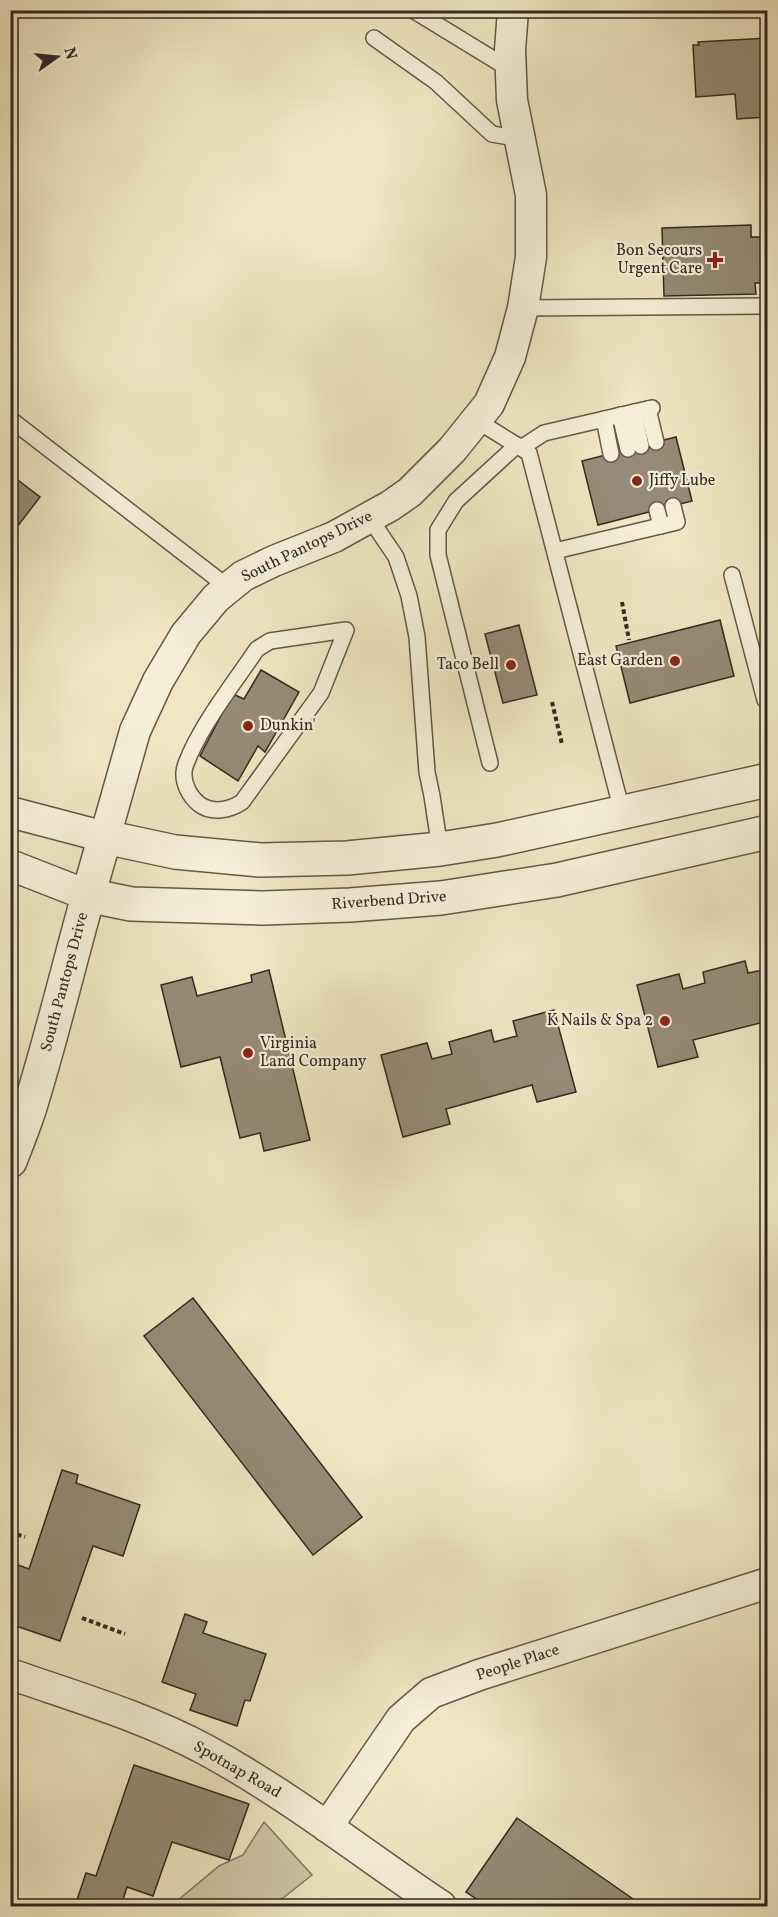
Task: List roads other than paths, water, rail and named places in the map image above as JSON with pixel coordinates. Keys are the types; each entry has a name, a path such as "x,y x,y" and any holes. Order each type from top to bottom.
{"street":[{"name":"South Pantops Drive","path":"10,1161 33,1100 60,1006 87,895 135,731 158,681 186,634 216,598 243,576 334,537 390,506 410,492 452,450 489,404 510,357 524,308 531,257 531,195 512,100 510,50 513,10"},
{"path":"10,812 105,837 175,852 260,860 347,858 440,849 497,840 768,780"},
{"name":"Riverbend Drive","path":"10,865 87,895 131,904 263,908 350,905 441,898 557,880 768,832"},
{"name":"People Place","path":"327,1827 400,1719 431,1693 479,1675 768,1583"},
{"name":"Spotnap Road","path":"10,1674 95,1703 206,1750 289,1800 441,1906"}],"lane":[{"path":"413,10 511,70"},
{"path":"374,38 436,82 492,134 520,139"},
{"path":"524,308 768,306"},
{"path":"490,763 438,555 438,530 456,501 519,447 544,433 639,411"},
{"path":"639,411 642,445 639,411"},
{"path":"10,418 229,588"},
{"path":"604,419 611,454"},
{"path":"476,420 529,453 622,812"},
{"path":"555,551 677,522 673,506"},
{"path":"657,510 662,526"},
{"path":"642,514 646,530"},
{"path":"369,517 396,557 410,596 417,637 427,772 440,849"},
{"path":"626,518 630,534"},
{"path":"732,575 765,700"},
{"path":"346,630 321,693 242,802 231,809 218,810 204,808 197,803 189,794 184,771 198,737 257,649 270,641 346,630"}],"place":[{"name":"Bon Secours Urgent Care","path":"715,260"},
{"name":"Jiffy Lube","path":"637,481"},
{"name":"East Garden","path":"675,661"},
{"name":"Taco Bell","path":"511,665"},
{"name":"Dunkin'","path":"248,726"},
{"name":"K Nails & Spa 2","path":"665,1021"},
{"name":"Virginia Land Company","path":"248,1053"}]}
